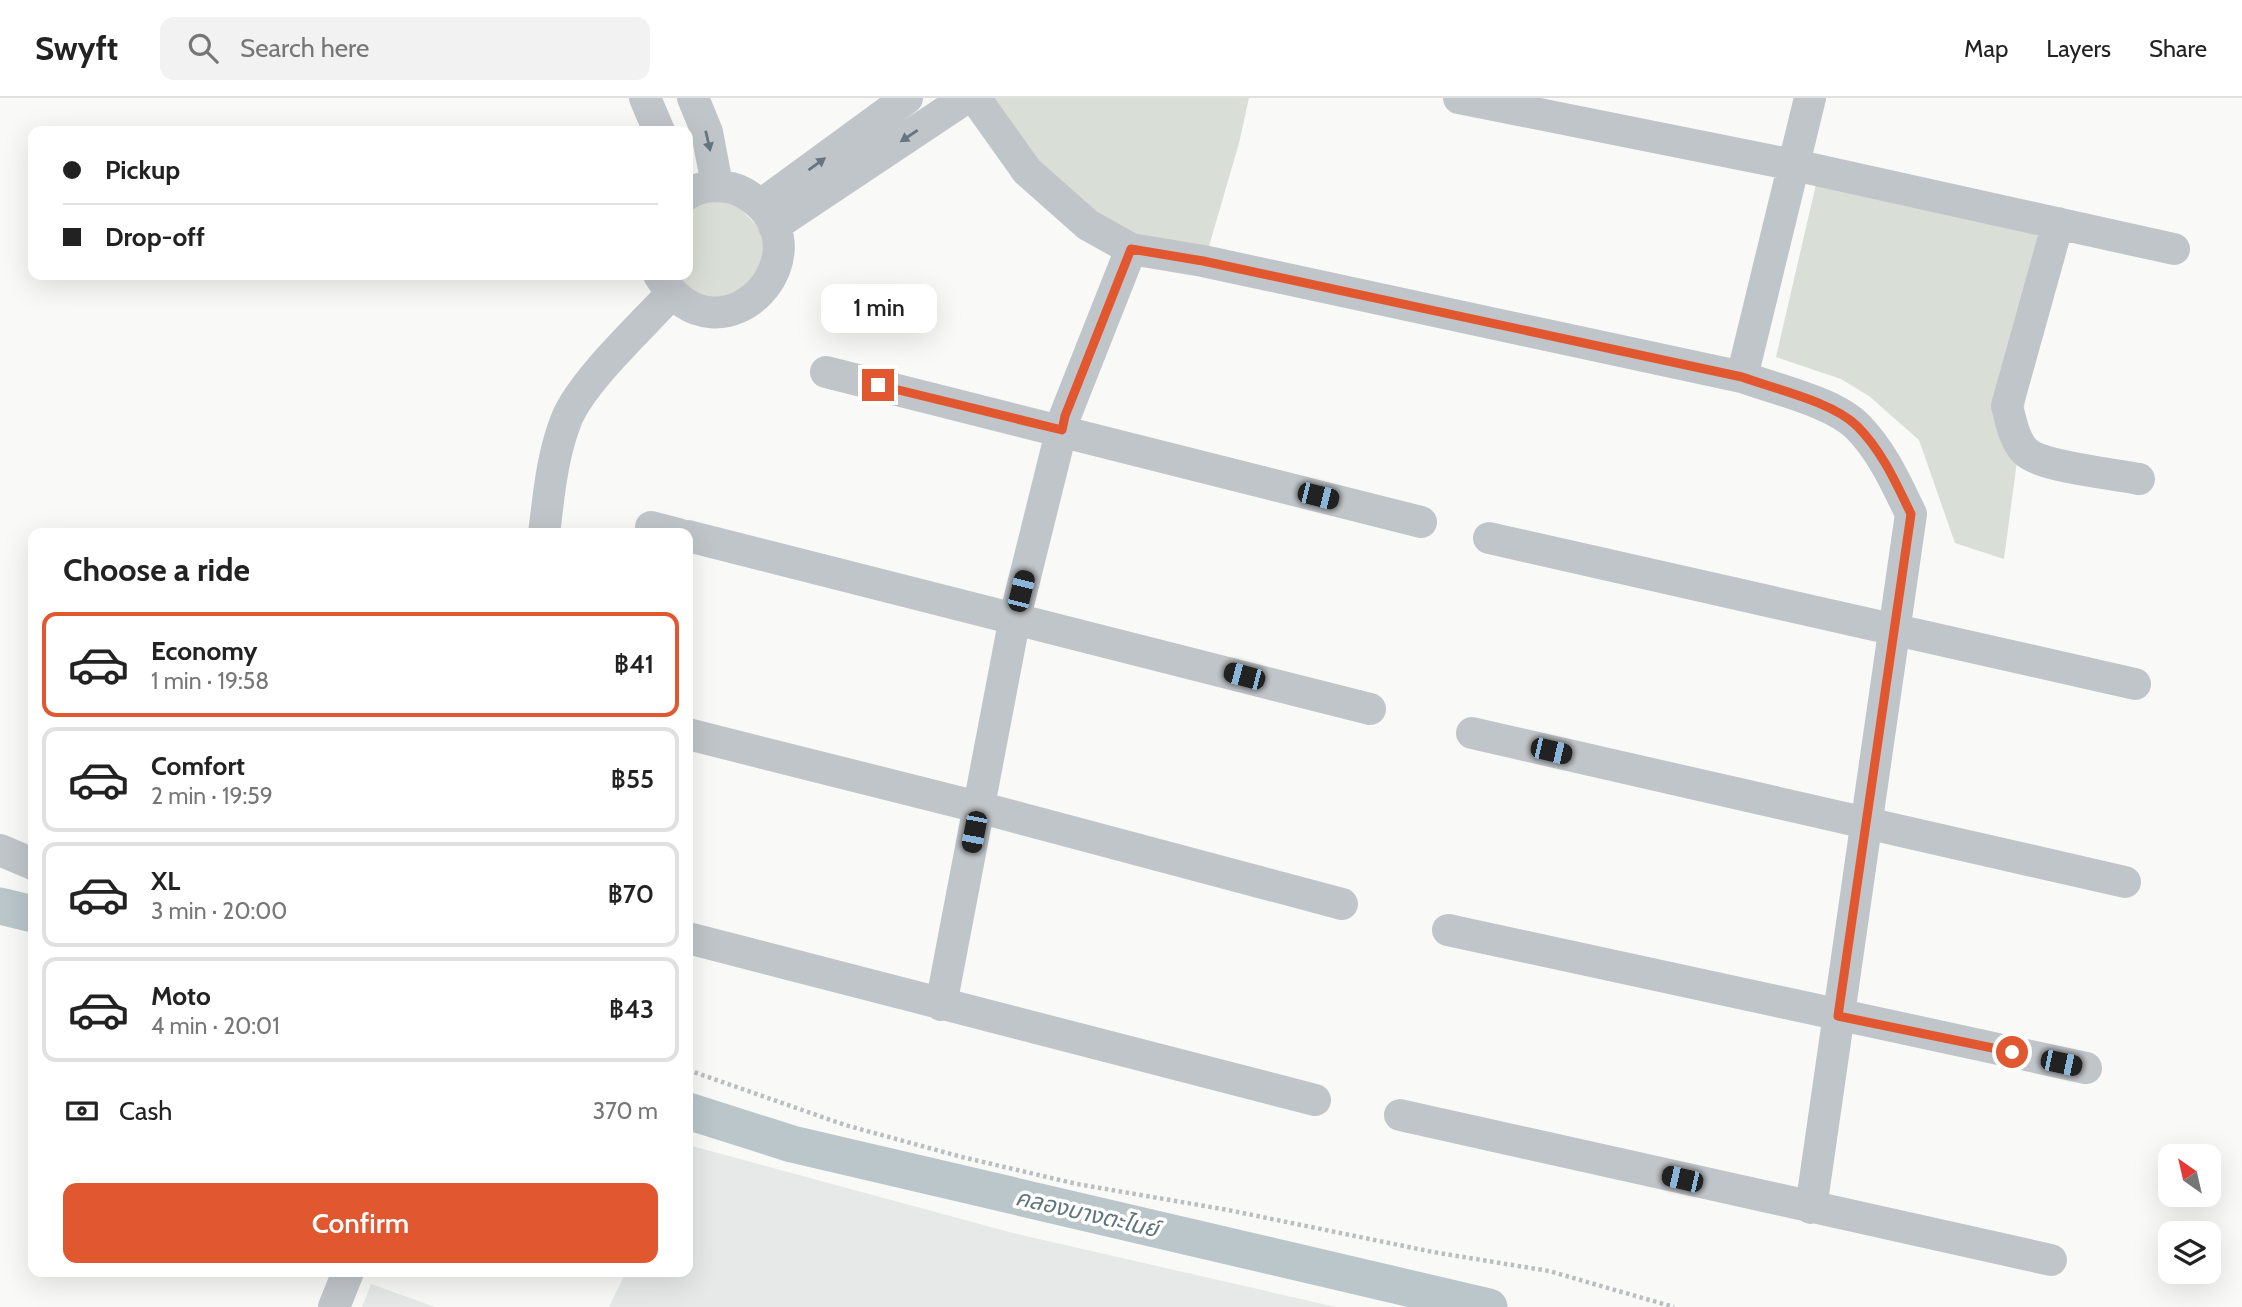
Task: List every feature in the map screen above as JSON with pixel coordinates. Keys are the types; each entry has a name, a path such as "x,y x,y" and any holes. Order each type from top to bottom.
{"street":[{"path":"645,98 657,126"},
{"path":"545,528 554,458 568,415 665,284 692,308 716,313 741,307 761,294 773,272 780,249 768,215 740,191 703,190 707,132 693,98"},
{"path":"768,215 907,98"},
{"path":"768,215 966,98"},
{"path":"975,98 1027,171 1088,225 1131,249 1203,261 1742,377 1828,408 1856,425 1888,466 1911,514 1811,1208"},
{"path":"1459,98 1794,165 2174,249"},
{"path":"1742,377 1810,98"},
{"path":"2058,223 2007,406 2013,430 2024,451 2039,461 2139,479"},
{"path":"941,1005 1015,617 1065,416 1131,249"},
{"path":"826,372 1421,522"},
{"path":"693,537 1370,709"},
{"path":"1489,538 2135,684"},
{"path":"1472,733 2125,882"},
{"path":"693,735 978,807 1342,904"},
{"path":"0,850 28,862"},
{"path":"1448,930 2086,1068"},
{"path":"693,940 1315,1100"},
{"path":"1399,1115 2051,1260"},
{"path":"334,1307 346,1277"}],"path":[{"path":"693,1072 845,1125 962,1157 1077,1184 1228,1210 1433,1252 1549,1271 1674,1307"}],"shaded area":[{"path":"990,98 1249,98 1239,143 1205,260 1142,249 1033,169"},
{"path":"1817,180 2047,235 2004,559 1955,543 1919,440 1869,396 1841,379 1776,357"},
{"path":"717,185 780,249 716,313 666,280 693,280 693,192"},
{"path":"693,1146 1013,1233 1336,1307 609,1307 624,1277 693,1277"},
{"path":"371,1284 435,1307 362,1307"}],"waterway":[{"name":"คลองบางตะไนย์","path":"0,906 28,913"},
{"name":"คลองบางตะไนย์","path":"693,1113 792,1144 1489,1307"}],"route":[{"path":"878,385 1062,430 1065,416 1131,249 1203,261 1742,377 1828,408 1842,416 1856,425 1888,466 1911,514 1838,1016 2012,1052"}]}
